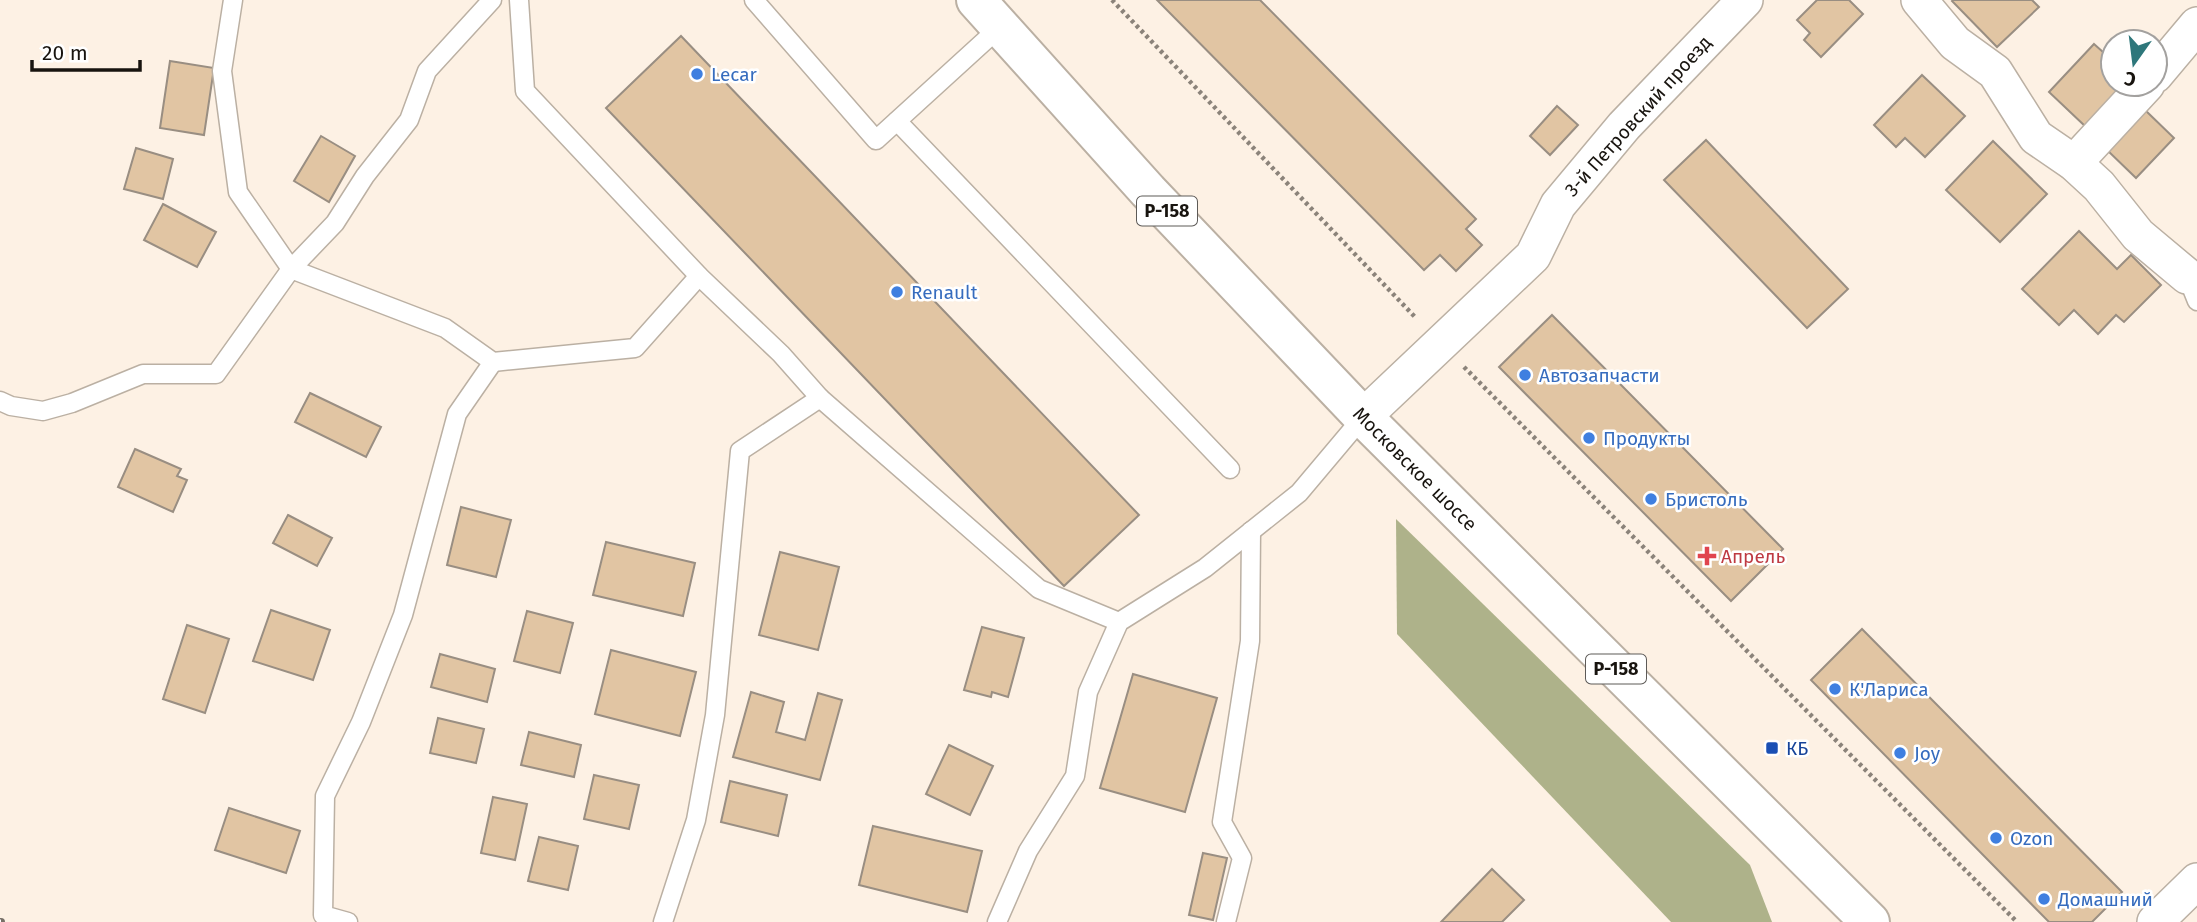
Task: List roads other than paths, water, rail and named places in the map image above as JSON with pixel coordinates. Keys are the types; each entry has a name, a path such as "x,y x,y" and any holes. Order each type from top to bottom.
{"main road":[{"name":"Московское шоссе","path":"988,13 1148,191 1363,417 1870,922"}],"street":[{"name":"3-й Петровский проезд","path":"1363,417 1532,256 1558,205 1625,126 1745,0"},
{"path":"1919,0 1955,43 1995,72 2036,137 2074,163 2099,187 2138,235 2192,289"},
{"path":"2169,58 2197,25"},
{"path":"2074,163 2134,98"},
{"path":"2155,922 2197,880"}],"lane":[{"path":"233,0 222,71 238,192 291,269 445,328 493,362 635,348 699,276"},
{"path":"0,401 11,406 43,411 72,404 143,374 216,374 291,269 335,223 365,176 409,120 427,71 492,0"},
{"path":"519,0 525,91 699,276 781,354 820,398 1039,589 1119,622"},
{"path":"754,0 876,140 897,121 988,13"},
{"path":"897,121 1230,469"},
{"path":"348,922 323,915 325,796 361,722 403,615 457,414 493,362"},
{"path":"663,922 696,820 715,715 740,451 820,398"},
{"path":"997,922 1028,850 1075,776 1088,692 1119,622 1205,568 1299,493 1363,417"},
{"path":"1226,922 1242,858 1222,822 1250,641 1251,531"}],"place":[{"name":"Lecar","path":"697,74"},
{"name":"Renault","path":"897,292"},
{"name":"Автозапчасти","path":"1525,375"},
{"name":"Продукты","path":"1589,438"},
{"name":"Бристоль","path":"1651,499"},
{"name":"Апрель","path":"1707,556"},
{"name":"К'Лариса","path":"1835,689"},
{"name":"КБ","path":"1772,748"},
{"name":"Joy","path":"1900,753"},
{"name":"Ozon","path":"1996,838"},
{"name":"Домашний","path":"2044,899"}]}
